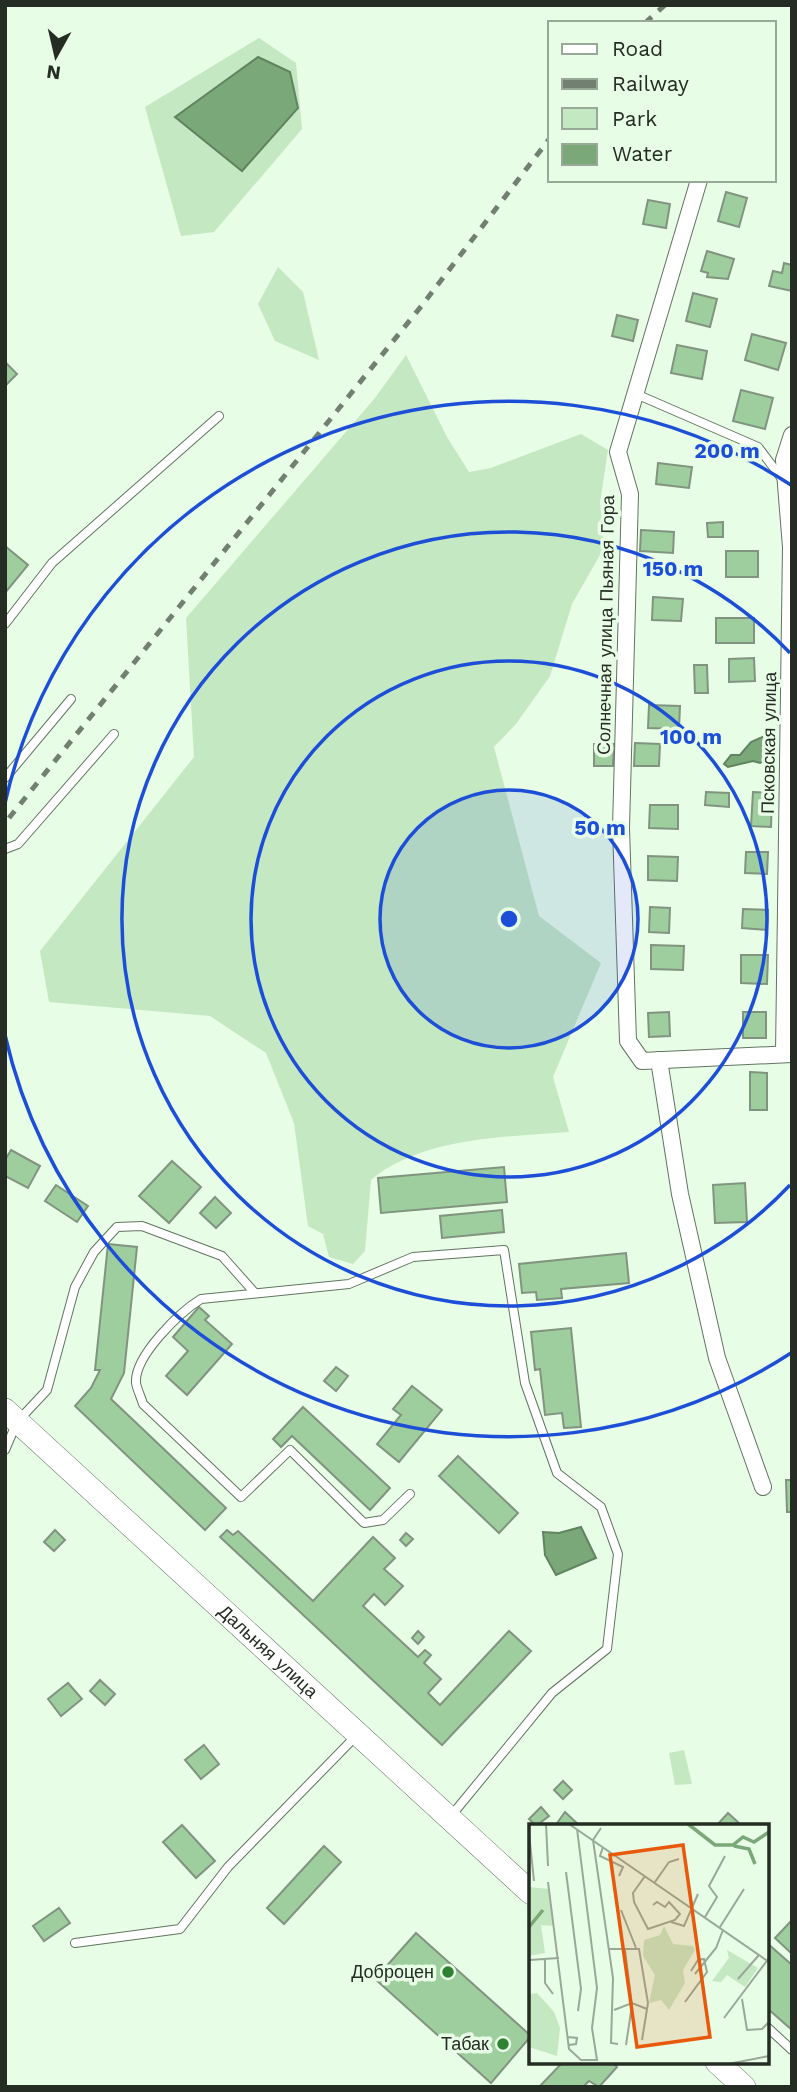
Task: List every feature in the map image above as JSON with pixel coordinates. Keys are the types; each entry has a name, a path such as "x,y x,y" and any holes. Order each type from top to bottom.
{"main road":[{"name":"Дальняя улица","path":"11,1416 529,1891"},
{"path":"719,2064 744,2087"}],"street":[{"name":"Солнечная улица Пьяная Гора","path":"659,1060 642,1061 628,1041 621,828 629,494 618,452 698,182"},
{"name":"Псковская улица","path":"788,1054 791,547 789,483 784,460 792,435"},
{"path":"763,1487 717,1358 680,1194 659,1060 788,1054"}],"lane":[{"path":"636,394 758,447 789,483"},
{"path":"5,624 52,563 219,416"},
{"path":"5,778 71,699"},
{"path":"5,849 18,844 114,734"},
{"path":"5,1450 11,1416 47,1390 75,1287 94,1252 117,1227 142,1226 222,1256 254,1292"},
{"path":"410,1494 383,1520 364,1523 290,1450 241,1497 143,1404 136,1383 140,1363 182,1311 201,1299 349,1284 413,1257 504,1250 525,1383 557,1473 601,1507 618,1554 607,1649 552,1693 449,1818"},
{"path":"75,1943 180,1929 228,1867 359,1733"},
{"path":"769,2029 792,2050"}],"green space":[{"path":"259,38 296,63 302,129 214,232 181,236 145,107"},
{"path":"278,267 303,292 319,360 275,341 258,304"},
{"path":"406,355 447,437 469,472 491,468 581,434 608,450 600,503 604,548 572,604 550,676 516,724 494,747 539,916 601,963 553,1077 569,1132 465,1142 414,1155 391,1166 371,1180 365,1251 353,1264 329,1257 323,1234 308,1226 294,1123 266,1053 210,1016 49,1002 40,951 194,757 186,618 375,398"},
{"path":"684,1750 692,1784 675,1785 669,1753"}],"water":[{"path":"258,57 290,72 298,108 242,171 175,117"},
{"path":"769,734 770,758 760,763 753,761 728,767 724,764 731,755 740,755 751,742"},
{"path":"581,1527 596,1558 556,1575 545,1555 543,1532 559,1533"}],"building":[{"path":"726,192 747,198 739,227 718,221"},
{"path":"648,200 670,204 666,228 643,224"},
{"path":"707,251 734,259 728,279 707,277 708,273 701,271"},
{"path":"784,263 792,265 792,291 769,286 773,271 782,273"},
{"path":"693,293 717,299 710,327 686,321"},
{"path":"617,315 638,320 633,341 612,336"},
{"path":"752,334 786,343 778,370 745,360"},
{"path":"677,345 707,351 702,379 671,373"},
{"path":"5,362 17,374 7,384 5,383"},
{"path":"741,390 773,398 765,429 733,421"},
{"path":"658,463 692,467 689,488 656,484"},
{"path":"723,522 723,537 708,537 707,523"},
{"path":"641,530 674,532 673,553 640,551"},
{"path":"5,546 28,565 5,593"},
{"path":"726,551 758,551 758,577 726,577"},
{"path":"653,597 683,599 681,621 652,620"},
{"path":"716,618 754,618 754,643 716,643"},
{"path":"754,658 755,681 729,682 729,659"},
{"path":"694,665 707,665 708,693 695,693"},
{"path":"649,705 680,706 679,729 648,728"},
{"path":"635,743 660,744 659,766 634,766"},
{"path":"594,744 614,744 613,766 594,766"},
{"path":"706,792 729,793 729,807 705,805"},
{"path":"753,792 772,793 771,827 751,826"},
{"path":"650,805 678,805 678,829 649,828"},
{"path":"746,852 768,852 767,874 745,873"},
{"path":"648,856 678,857 677,881 648,880"},
{"path":"650,907 670,908 669,933 649,932"},
{"path":"743,909 768,910 767,930 742,928"},
{"path":"651,945 684,946 683,970 651,969"},
{"path":"741,955 768,955 767,984 741,983"},
{"path":"669,1012 670,1036 649,1037 648,1013"},
{"path":"743,1012 766,1012 766,1038 743,1038"},
{"path":"750,1072 767,1073 767,1110 750,1110"},
{"path":"11,1150 40,1166 28,1188 5,1176 5,1160"},
{"path":"172,1161 201,1187 169,1223 139,1196"},
{"path":"504,1167 507,1202 381,1213 378,1178"},
{"path":"745,1183 747,1222 715,1223 713,1185"},
{"path":"56,1185 88,1206 77,1222 45,1201"},
{"path":"215,1197 231,1213 216,1228 200,1213"},
{"path":"502,1210 504,1232 442,1238 440,1216"},
{"path":"108,1244 137,1247 124,1373 111,1399 226,1508 205,1530 75,1406 91,1388 100,1370 95,1370"},
{"path":"626,1253 629,1283 561,1289 562,1298 537,1300 536,1292 522,1293 519,1264"},
{"path":"199,1307 209,1316 205,1320 232,1344 187,1395 166,1376 188,1351 173,1337"},
{"path":"571,1328 581,1427 564,1428 562,1413 545,1415 540,1369 535,1370 531,1332"},
{"path":"336,1367 348,1376 336,1391 324,1381"},
{"path":"412,1386 442,1410 399,1462 377,1444 401,1415 393,1409"},
{"path":"303,1407 390,1488 370,1510 292,1436 281,1447 273,1439"},
{"path":"458,1456 518,1513 499,1533 439,1476"},
{"path":"786,1480 792,1480 792,1512 787,1512"},
{"path":"55,1530 65,1540 54,1551 44,1542"},
{"path":"227,1530 233,1535 238,1531 313,1601 373,1537 395,1558 384,1569 403,1586 385,1605 374,1594 363,1606 418,1657 425,1650 431,1655 424,1663 441,1679 428,1693 440,1705 509,1631 531,1651 442,1745 220,1537"},
{"path":"406,1533 413,1539 406,1546 400,1540"},
{"path":"418,1631 424,1637 418,1644 412,1638"},
{"path":"100,1680 115,1694 105,1705 90,1691"},
{"path":"68,1683 82,1699 61,1716 48,1699"},
{"path":"204,1745 219,1764 201,1779 185,1760"},
{"path":"563,1781 572,1790 563,1799 554,1790"},
{"path":"541,1807 549,1816 539,1824 534,1824 529,1819"},
{"path":"565,1812 578,1824 556,1824"},
{"path":"728,1813 740,1824 718,1824"},
{"path":"182,1825 215,1861 196,1878 163,1842"},
{"path":"324,1846 341,1862 284,1924 267,1908"},
{"path":"59,1908 70,1923 44,1941 33,1926"},
{"path":"792,1920 792,1954 775,1938"},
{"path":"416,1933 529,2034 529,2038 491,2083 375,1979"},
{"path":"769,1945 792,1965 792,2030 769,2010"},
{"path":"561,2064 614,2064 617,2067 599,2087 589,2081 583,2087 539,2087"}],"railway":[{"path":"647,21 665,5"},
{"path":"9,818 423,304 548,141"}],"place":[{"name":"Доброцен","path":"448,1972"},
{"name":"Табак","path":"503,2044"}]}
